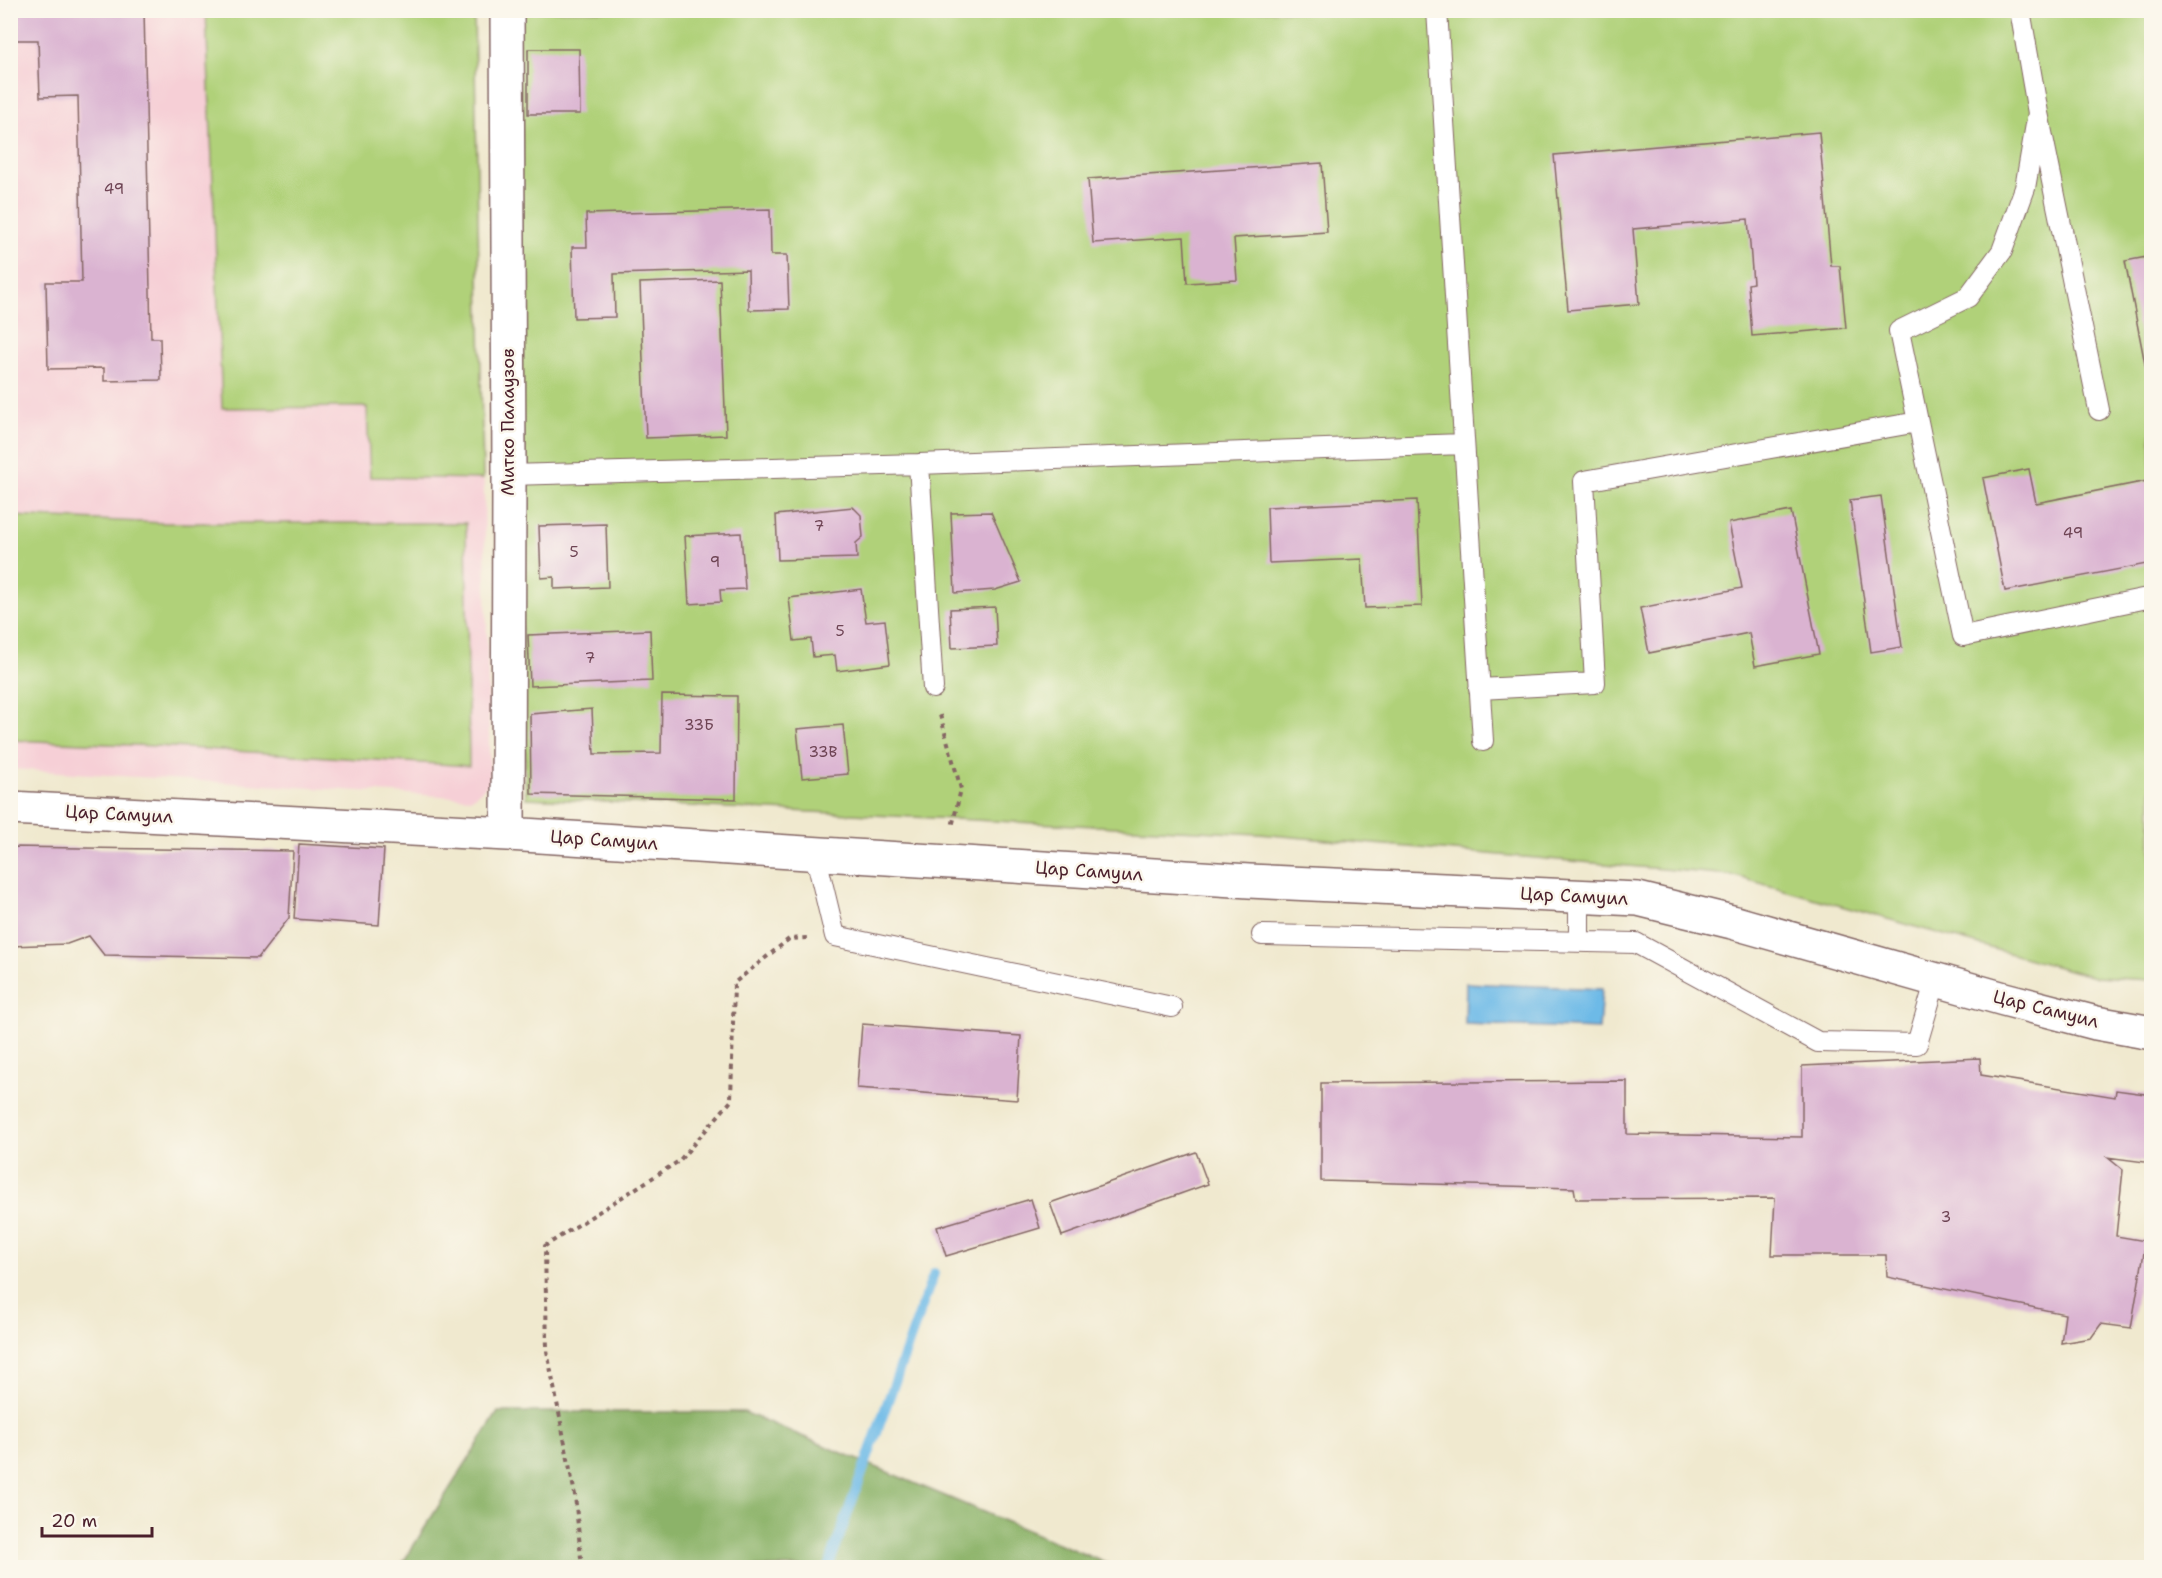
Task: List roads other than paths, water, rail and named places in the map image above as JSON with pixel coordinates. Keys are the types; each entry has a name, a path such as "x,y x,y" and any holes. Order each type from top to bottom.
{"street":[{"name":"Митко Палаузов","path":"507,10 508,834"},
{"name":"Цар Самуил","path":"10,808 508,834 1249,881 1638,899 1732,922 2096,1023 2151,1033"}],"lane":[{"path":"1437,10 1483,741"},
{"path":"2020,10 2038,113 2099,411"},
{"path":"2038,113 2025,188 2002,250 1968,297 1899,331 1963,636 2151,597"},
{"path":"1479,689 1595,683 1584,482 1918,422"},
{"path":"509,475 919,464 1463,444"},
{"path":"919,464 933,688"},
{"path":"815,854 835,936 1172,1007"},
{"path":"1579,896 1580,941"},
{"path":"1262,935 1636,943 1818,1042 1917,1044 1936,980"}],"water":[{"path":"1466,983 1602,989 1599,1029 1465,1024"}],"waterway":[{"path":"828,1568 934,1273"}]}
